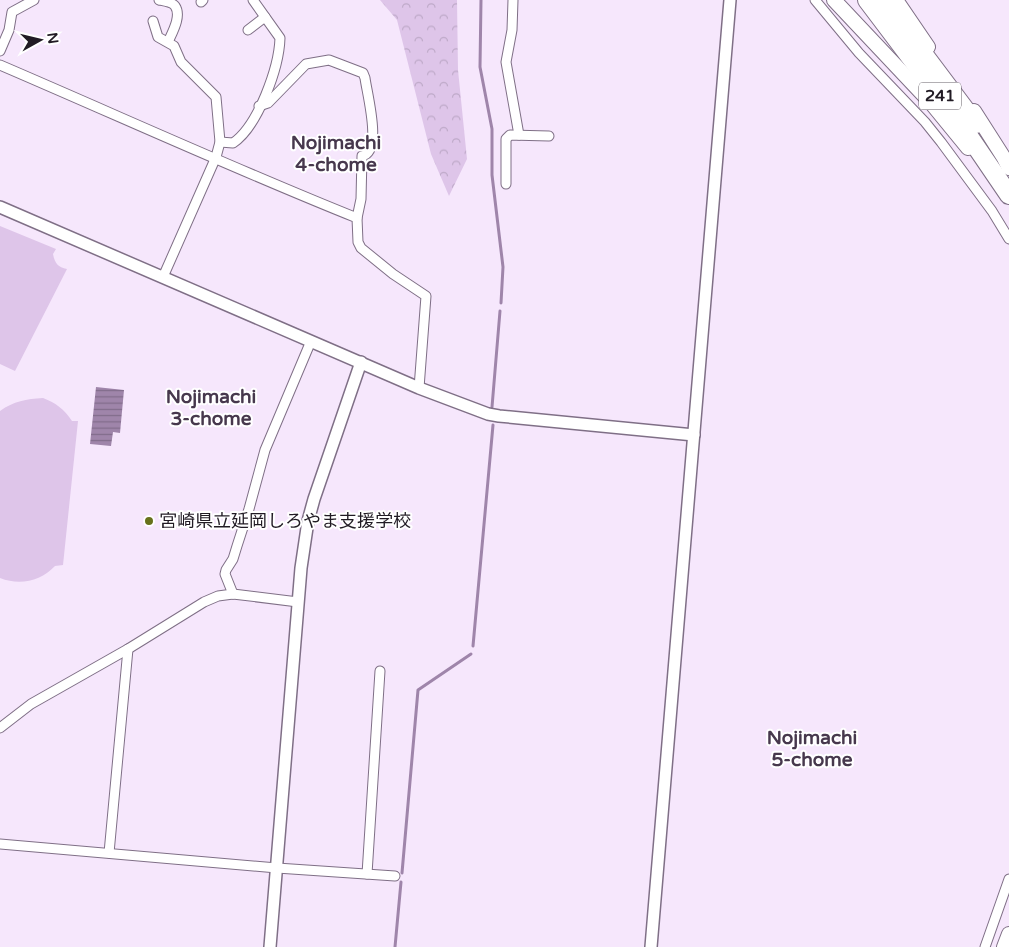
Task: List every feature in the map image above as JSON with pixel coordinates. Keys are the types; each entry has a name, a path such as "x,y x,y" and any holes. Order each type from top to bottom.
{"highway":[{"name":"241","path":"866,0 960,123 1009,195"},
{"name":"241","path":"883,0 966,110 1009,172"}],"main road":[{"name":"241","path":"834,0 932,104 962,140 1009,206"},
{"name":"241","path":"896,0 976,114 1009,168"},
{"path":"1004,947 1009,934"}],"street":[{"path":"0,51 9,30 12,12 34,0"},
{"path":"159,0 172,4 177,12 176,25 168,42"},
{"path":"220,142 233,143 249,127 274,74 280,48 280,38 254,0"},
{"path":"513,0 512,30 506,62 519,135"},
{"path":"651,947 730,0"},
{"path":"815,0 859,52 925,122 992,211 1009,239"},
{"path":"248,30 265,17"},
{"path":"153,21 158,37 174,46 181,62 216,98 220,142 216,157 163,277"},
{"path":"259,106 268,103 306,64 329,60 362,73 365,78 374,135 371,152 367,156 362,156 361,199 357,218 358,242 361,248 393,274 426,296 420,388"},
{"path":"0,65 216,157 267,182 357,218"},
{"path":"506,184 506,139 510,135 549,136"},
{"path":"0,208 420,388 493,415 694,435"},
{"path":"233,594 225,574 226,570 233,558 240,537 265,450 311,341"},
{"path":"270,947 300,568 308,520 361,362"},
{"path":"0,728 39,699 128,649 204,602 218,596 233,594 298,602"},
{"path":"109,853 128,649"},
{"path":"367,874 380,670"},
{"path":"0,844 277,868 395,876"},
{"path":"985,947 1009,879"}],"green space":[{"path":"380,0 457,0 458,70 467,159 449,196 431,154 397,20"},
{"path":"0,226 56,249 53,254 56,263 67,269 15,371 0,364"},
{"path":"43,398 59,407 72,421 78,421 63,565 55,566 43,575 30,581 15,582 0,578 0,411 20,401"}],"shaded area":[{"path":"96,387 124,390 120,433 113,432 111,446 90,444"}],"waterway":[{"path":"481,0 480,67 492,129 492,175 503,267 501,303"},
{"path":"492,407 500,311"},
{"path":"473,646 493,425"},
{"path":"402,873 418,690 471,654"},
{"path":"395,947 401,882"}],"place":[{"name":"宮崎県立延岡しろやま支援学校","path":"149,521"}],"district":[{"name":"Nojimachi 4-chome","path":"336,154"},
{"name":"Nojimachi 3-chome","path":"211,408"},
{"name":"Nojimachi 5-chome","path":"812,749"}]}
